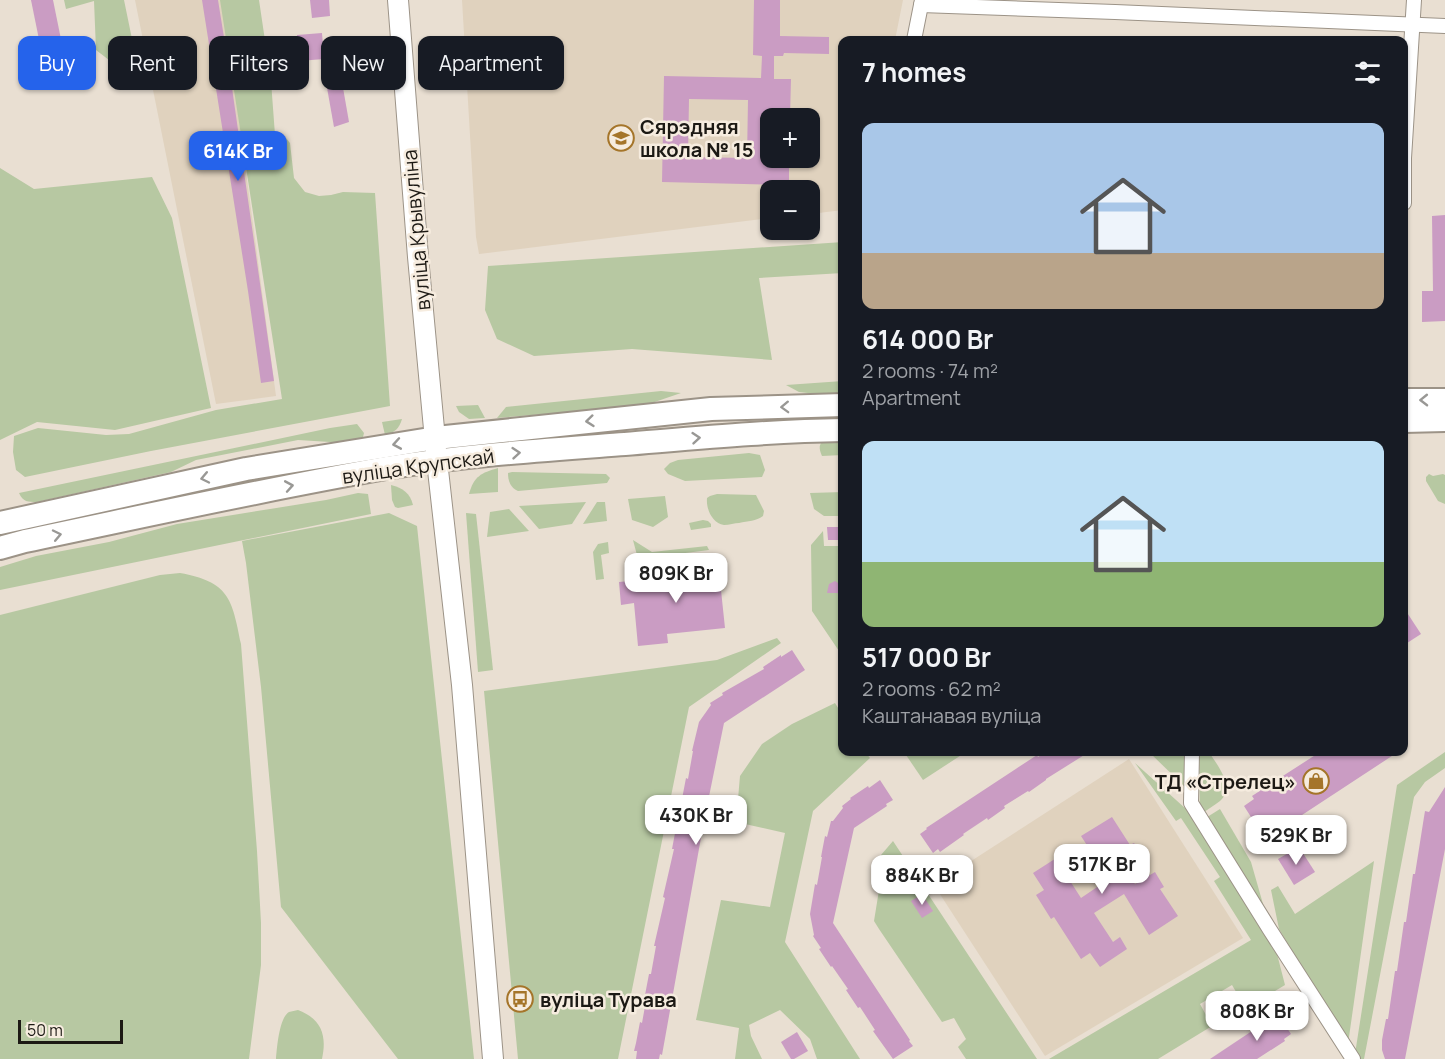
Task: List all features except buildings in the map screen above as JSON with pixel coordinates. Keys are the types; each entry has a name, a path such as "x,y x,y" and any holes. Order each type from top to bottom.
{"main road":[{"name":"вуліца Крывуліна","path":"398,0 413,199 437,461"},
{"path":"1408,400 1445,400"},
{"name":"вуліца Крупскай","path":"0,523 246,470 435,438 711,409 838,405"},
{"path":"1408,421 1445,420"},
{"name":"вуліца Крупскай","path":"0,548 243,495 437,461 735,435 838,430"},
{"path":"437,461 462,685 493,1059"}],"street":[{"path":"1408,92 1414,0"},
{"path":"915,36 922,3 1445,26"},
{"path":"1192,756 1191,803 1353,1059"}],"shaded area":[{"path":"135,0 223,0 228,36 209,36 209,90 235,90 276,396 216,404 153,90 197,90 197,36 142,36"},
{"name":"Сярэдняя школа № 15","path":"462,0 903,0 896,36 838,36 838,211 820,213 820,180 760,180 760,219 479,254 467,90 564,90 564,36 464,36"},
{"path":"1129,759 1243,938 1045,1056 934,885"}],"green space":[{"path":"64,0 124,0 131,36 108,36 108,59 96,50 94,1 66,9"},
{"path":"220,0 259,0 264,36 226,36"},
{"path":"234,90 272,90 275,135 286,138 290,143 294,178 305,192 319,196 343,192 375,193 390,406 25,477 16,470 13,452 14,436 38,428 106,435 129,434 216,410 282,399"},
{"path":"0,168 34,189 152,177 172,218 211,408 115,430 37,422 0,440"},
{"path":"838,242 838,273 759,278 772,360 632,349 534,356 497,339 485,310 488,266"},
{"path":"838,381 838,396 799,392 786,385"},
{"path":"661,391 681,393 643,406 497,418 506,407"},
{"path":"478,405 485,418 469,419 459,412 456,406"},
{"path":"402,419 396,430 385,435 382,422"},
{"path":"357,424 364,433 363,437 346,443 298,440 196,460 171,472 37,502 26,501 19,493 330,428"},
{"path":"822,442 838,442 838,455 822,456"},
{"path":"749,453 760,455 765,470 762,477 685,481 668,474 664,469 670,463 678,460"},
{"path":"498,468 498,492 469,494 473,483 479,476"},
{"path":"508,473 606,474 610,478 607,483 518,491 509,482"},
{"path":"1429,474 1445,475 1445,504 1438,501 1426,481"},
{"path":"391,485 405,492 413,505 395,507"},
{"path":"838,492 838,516 824,516 814,509 810,493"},
{"path":"358,493 368,494 371,514 0,590 0,567 36,556 109,542 177,524"},
{"path":"717,494 756,495 764,511 763,516 739,523 720,524 711,515 707,502 707,498"},
{"path":"665,496 668,517 653,527 632,520 628,499"},
{"path":"586,502 572,524 539,529 519,506"},
{"path":"597,502 605,502 607,521 583,524"},
{"path":"509,509 529,531 487,537 490,512"},
{"path":"389,513 417,526 474,1059 398,1059 281,907 261,687 242,541"},
{"path":"466,513 476,514 493,670 478,672"},
{"path":"708,521 711,527 691,530 689,523"},
{"path":"823,531 824,546 838,546 838,650 812,611 811,545"},
{"path":"633,540 652,552 707,546 709,550 638,559"},
{"path":"608,542 609,553 601,555 604,579 596,580 593,552 598,544"},
{"path":"180,573 209,581 226,595 235,615 241,644 261,923 261,965 249,1059 0,1059 0,615 160,575"},
{"path":"777,638 781,643 689,707 618,1059 518,1059 484,691 717,660"},
{"path":"835,703 838,708 838,756 868,756 870,758 813,811 785,942 860,1059 817,1059 810,1039 780,1010 749,1025 751,1036 762,1059 735,1059 739,1028 696,1020 721,900 770,907 785,833 736,822 740,776 762,744 792,724"},
{"path":"1445,752 1445,768 1425,782 1414,797 1364,1059 1359,1059 1355,1054 1397,785"},
{"path":"907,756 960,756 923,780"},
{"path":"1153,756 1184,756 1185,787"},
{"path":"1199,756 1211,756 1224,776 1226,789 1220,801 1200,815"},
{"path":"1135,763 1186,809 1276,950 1285,985 1245,1007 1232,985 1200,1004 1212,1026 1158,1059 1049,1059 1251,940 1214,881 1220,877 1181,818 1176,821"},
{"path":"1220,809 1251,862 1267,918 1204,819"},
{"path":"893,841 1037,1059 966,1059 958,1047 966,1039 954,1018 942,1022 879,929 874,921 880,884 881,855"},
{"path":"1374,861 1348,1044 1279,929 1271,890 1278,886 1295,914"},
{"path":"298,1010 313,1018 321,1029 324,1043 322,1059 276,1059 283,1020 289,1012"}],"place":[{"name":"Сярэдняя школа № 15","path":"621,138"},
{"name":"ТД «Стрелец»","path":"1316,781"},
{"name":"вуліца Турава","path":"520,999"}]}
